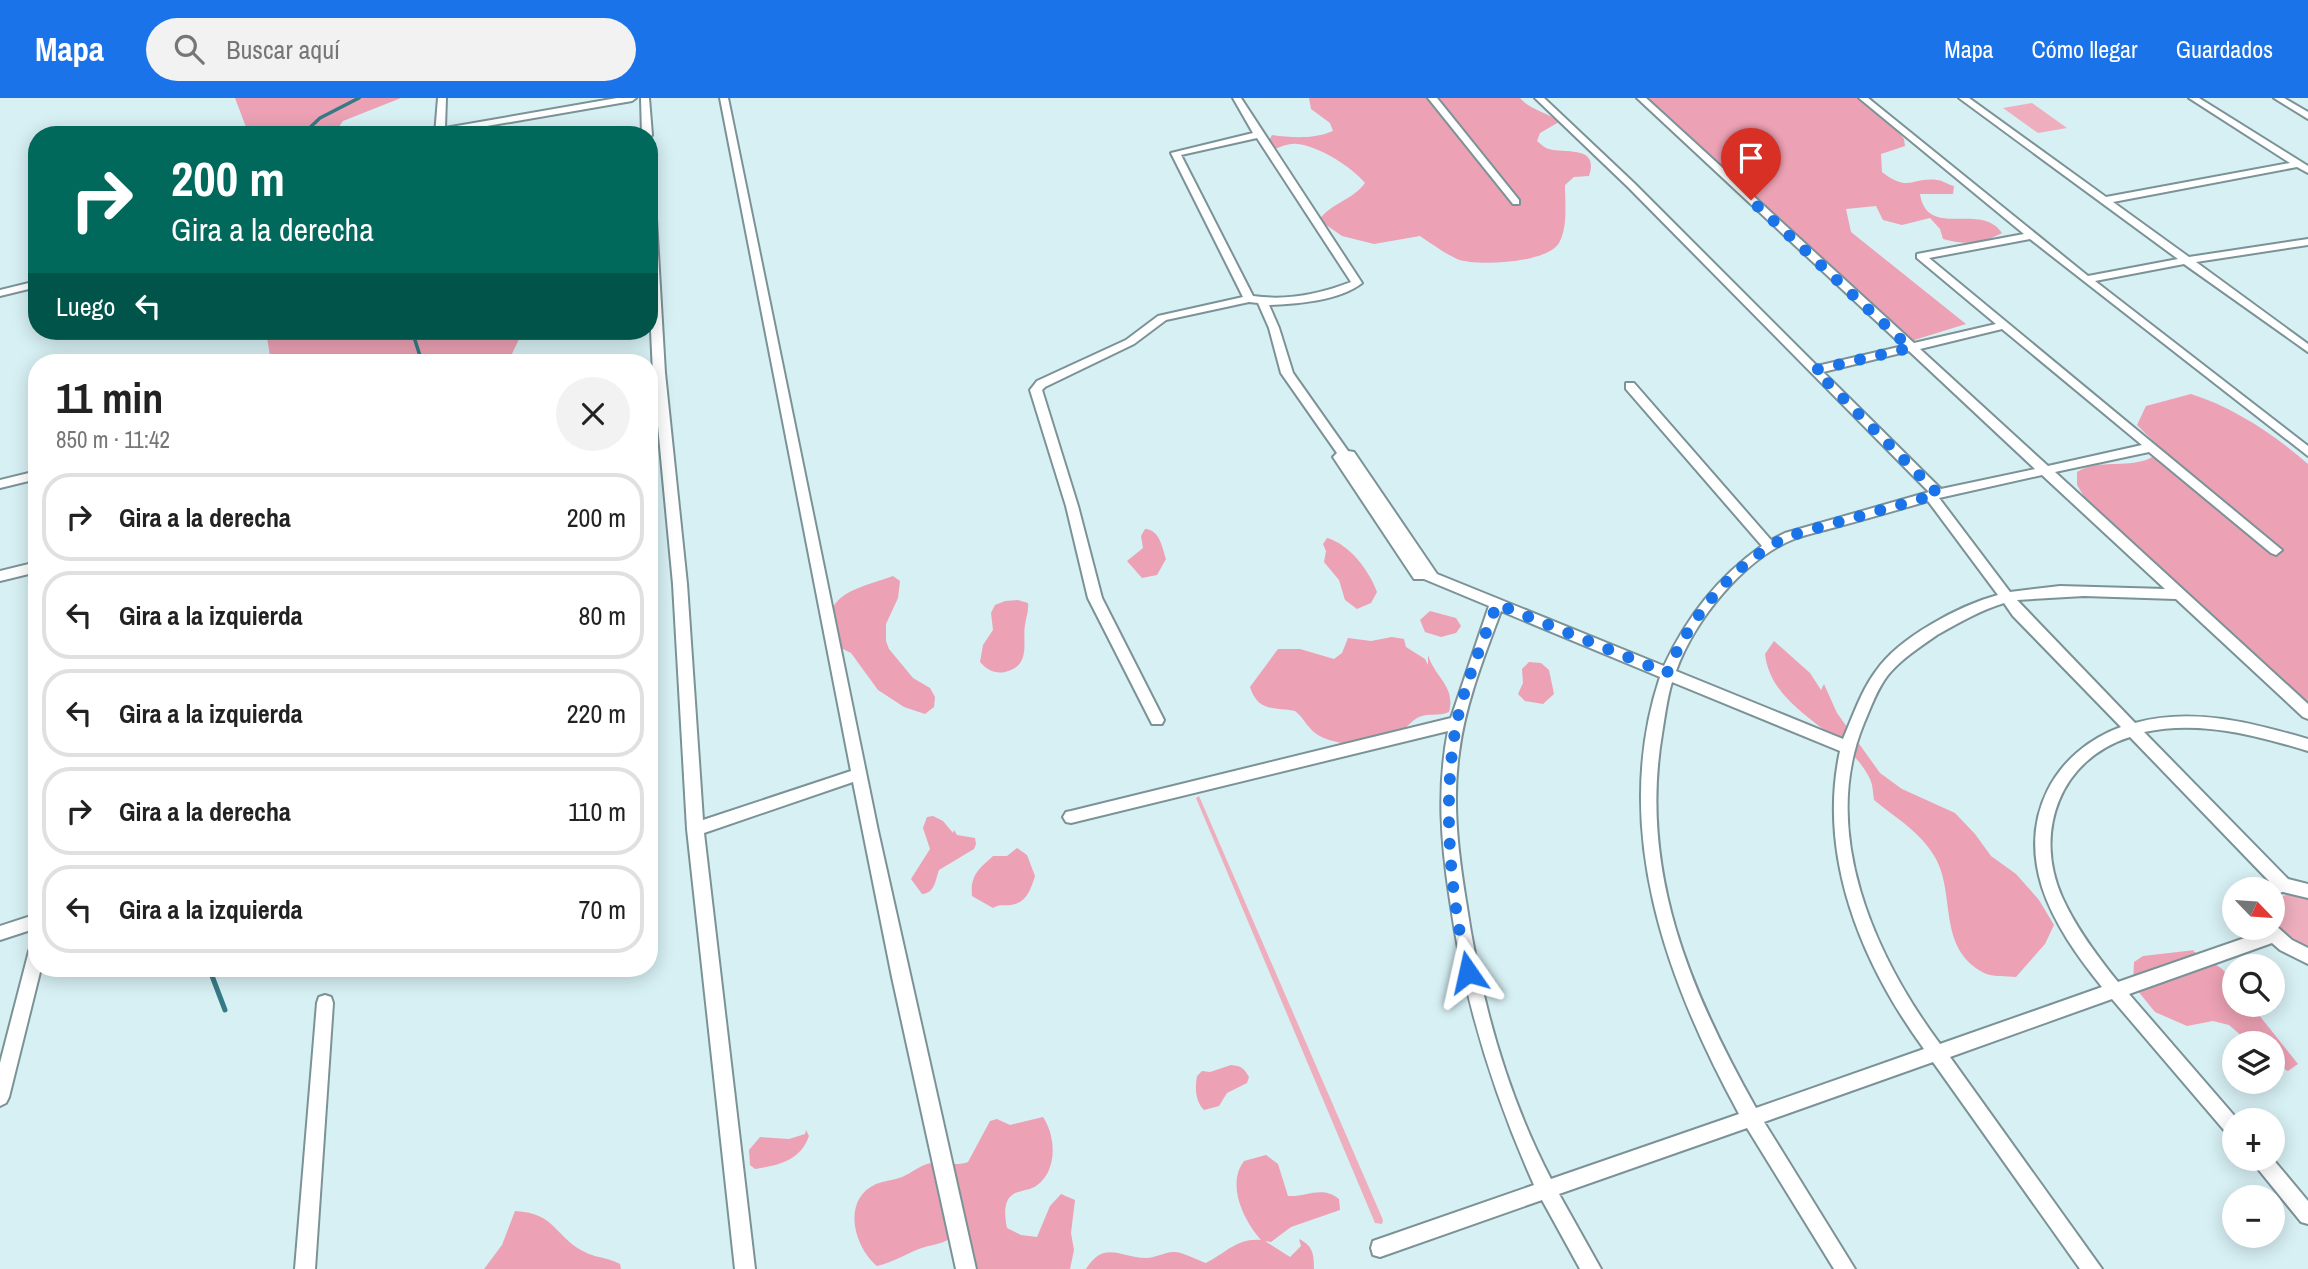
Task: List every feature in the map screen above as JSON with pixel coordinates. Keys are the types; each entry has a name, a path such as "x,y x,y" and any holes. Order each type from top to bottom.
{"street":[{"path":"440,126 442,98"},
{"path":"478,126 632,98"},
{"path":"645,98 646,126"},
{"path":"724,98 859,774 935,1139 966,1269"},
{"path":"1157,720 1095,598 1072,506 1036,390 1041,384 1130,342 1163,318 1255,300 1302,299 1357,284 1237,98"},
{"path":"1432,98 1516,202"},
{"path":"1539,98 1631,185 1815,370 1934,495 2007,598 2275,877"},
{"path":"1641,98 2308,713"},
{"path":"1863,98 2086,280 2308,452"},
{"path":"1963,98 2308,349"},
{"path":"2193,98 2308,170"},
{"path":"2278,98 2308,116"},
{"path":"1259,135 1177,153 1255,300 1273,328 1287,373 1425,575 1847,747"},
{"path":"2103,201 2298,164"},
{"path":"2031,236 1921,256 2276,550"},
{"path":"2086,280 2184,261 2308,242"},
{"path":"0,293 28,286"},
{"path":"1815,370 2005,325"},
{"path":"2292,337 2308,334"},
{"path":"658,354 680,584 695,829 745,1269"},
{"path":"1630,386 1769,546"},
{"path":"1845,1269 1749,1118 1688,996 1657,886 1645,793 1655,716 1667,673 1676,650 1701,612 1732,576 1769,546 1789,536 1934,495 2152,447"},
{"path":"0,484 28,477"},
{"path":"0,576 28,568"},
{"path":"2092,1269 1901,1001 1849,883 1839,794 1847,747 1858,717 1884,669 1919,641 1958,619 2007,598 2044,593 2178,594"},
{"path":"1497,604 1456,723 1449,773 1451,849 1463,949 1479,1018 1504,1093 1546,1190 1591,1269"},
{"path":"1071,817 1456,723"},
{"path":"2222,1115 2086,956 2053,897 2046,870 2046,816 2053,790 2073,763 2084,752 2131,728 2175,723 2225,724 2308,745"},
{"path":"695,829 859,774"},
{"path":"2286,886 2308,891"},
{"path":"0,933 28,924"},
{"path":"1380,1248 2247,940"},
{"path":"2281,940 2308,956"},
{"path":"0,1097 30,977"},
{"path":"305,1269 325,1003"},
{"path":"2271,1171 2308,1215"}],"shaded area":[{"path":"235,98 401,98 343,121 339,126 246,126"},
{"path":"1309,98 1520,98 1559,122 1540,133 1537,141 1553,150 1584,154 1591,166 1589,176 1574,177 1565,185 1565,222 1559,243 1552,250 1527,259 1480,263 1452,257 1420,236 1374,244 1342,236 1319,220 1365,183 1344,164 1315,149 1294,144 1270,151 1268,142 1272,135 1303,137 1333,131 1330,123 1311,109"},
{"path":"1645,98 1872,98 1904,139 1905,146 1881,154 1882,172 1898,182 1937,180 1954,186 1953,194 1920,194 1925,208 1933,215 1943,218 1981,220 1993,224 2002,233 1980,241 1951,241 1943,239 1940,229 1930,218 1902,225 1883,220 1876,206 1846,209 1851,232 1966,324 1911,341"},
{"path":"2032,103 2067,128 2038,133 2003,108"},
{"path":"267,340 519,340 512,354 270,354"},
{"path":"2191,394 2222,406 2253,423 2308,464 2308,709 2191,605 2151,558 2095,515 2077,485 2077,472 2084,468 2145,460 2162,450 2137,425 2146,406"},
{"path":"1145,529 1157,536 1166,559 1157,575 1142,578 1127,561 1143,548 1141,536"},
{"path":"1327,538 1350,552 1369,575 1377,592 1371,603 1357,609 1345,600 1339,580 1324,562 1326,551 1323,544"},
{"path":"893,576 900,581 898,598 886,624 886,641 889,649 913,678 930,688 935,697 934,707 925,714 904,707 878,690 851,653 833,644 830,627 835,604 853,590"},
{"path":"1018,600 1028,603 1022,659 1013,669 1005,672 991,671 980,662 983,645 993,630 991,613 995,605"},
{"path":"1430,611 1456,618 1461,626 1456,633 1441,637 1425,632 1420,620"},
{"path":"1392,637 1404,639 1406,647 1425,659 1428,665 1428,655 1450,695 1450,703 1449,712 1417,718 1393,741 1386,744 1356,745 1325,738 1315,733 1295,711 1267,707 1253,695 1250,687 1278,649 1300,649 1334,659 1342,653 1348,638 1371,641"},
{"path":"1774,641 1810,673 1821,690 1824,684 1837,713 1880,773 1902,789 1955,813 1991,856 2016,874 2039,900 2054,925 2045,944 2016,977 1984,973 1959,950 1953,936 1942,874 1936,859 1916,834 1874,800 1871,781 1859,762 1781,691 1771,674 1765,654"},
{"path":"1529,662 1541,663 1549,670 1554,694 1543,704 1525,701 1518,694 1523,683 1522,669"},
{"path":"1199,796 1383,1220 1382,1224 1375,1223 1196,798"},
{"path":"933,816 943,821 953,833 954,830 957,835 975,838 976,844 974,849 939,870 932,889 922,894 911,879 930,849 923,828 927,817"},
{"path":"1017,848 1027,855 1035,876 1024,899 1016,904 993,908 972,896 972,883 980,869 993,856 1007,856"},
{"path":"2286,895 2308,899 2308,946 2286,934"},
{"path":"2195,950 2193,951 2222,969 2222,1017 2261,1017 2272,1031 2236,1031 2229,1025 2213,1021 2187,1026 2155,1012 2133,985 2134,962 2143,956"},
{"path":"2285,1048 2298,1064 2288,1071 2285,1069"},
{"path":"1231,1065 1245,1071 1249,1077 1247,1083 1227,1093 1219,1106 1204,1110 1196,1094 1197,1076 1202,1071 1210,1072"},
{"path":"1043,1117 1050,1134 1053,1153 1048,1172 1036,1186 1008,1199 1006,1224 1007,1228 1021,1235 1037,1237 1050,1206 1061,1194 1075,1200 1071,1233 1074,1250 1070,1269 964,1269 956,1234 877,1266 869,1258 857,1236 855,1224 858,1201 865,1191 927,1164 968,1162 990,1121 997,1119 1010,1125"},
{"path":"806,1130 809,1136 805,1144 788,1160 755,1169 750,1165 749,1150 760,1137 789,1139 805,1134"},
{"path":"1266,1155 1278,1164 1288,1196 1320,1192 1339,1199 1340,1210 1291,1227 1271,1242 1265,1241 1290,1257 1301,1246 1299,1239 1312,1251 1314,1269 1086,1269 1099,1255 1113,1252 1146,1258 1178,1252 1206,1263 1245,1241 1261,1240 1243,1213 1237,1181 1244,1161"},
{"path":"515,1211 540,1216 578,1248 616,1262 621,1269 484,1269 502,1245"}],"waterway":[{"path":"312,126 320,118 359,98"},
{"path":"415,340 419,354"},
{"path":"212,977 225,1010"}],"route":[{"path":"1468,972 1451,849 1449,773 1456,723 1497,604 1667,673 1676,650 1701,612 1732,576 1769,546 1789,536 1938,494 1815,370 1910,348 1751,200"}]}
